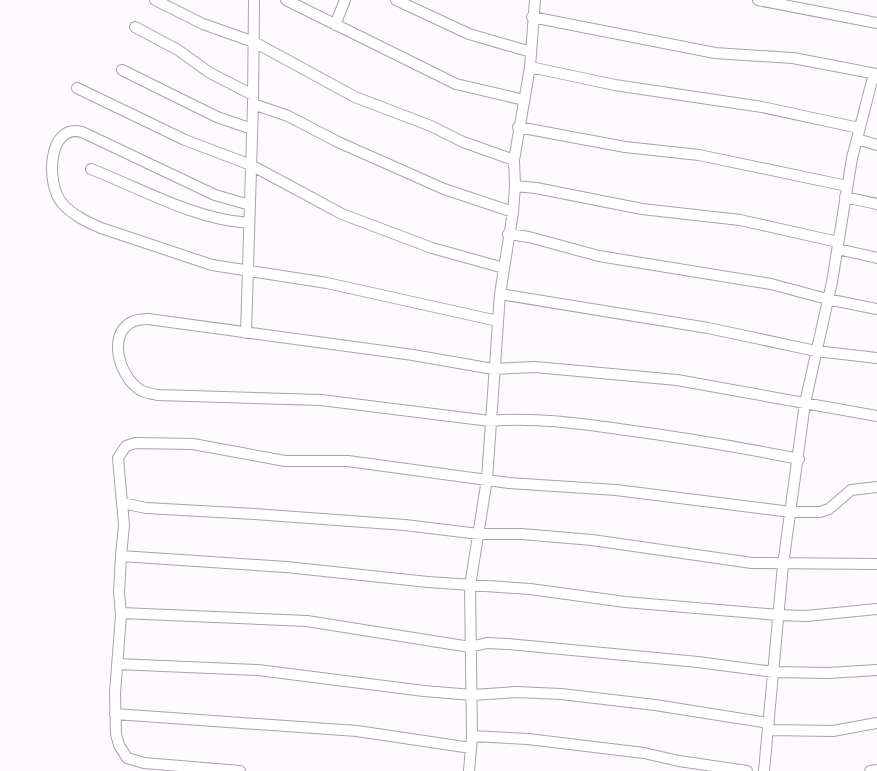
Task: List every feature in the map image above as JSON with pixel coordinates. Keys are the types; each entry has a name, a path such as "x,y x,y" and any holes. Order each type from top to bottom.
{"street":[{"path":"155,0 203,24 254,42 355,97 431,126 462,142 514,160"},
{"path":"246,333 254,0"},
{"path":"286,0 456,84 524,100"},
{"path":"335,25 345,0"},
{"path":"396,0 469,34 531,52"},
{"path":"468,771 472,736 470,586 487,479 493,369 500,294 513,212 516,186 514,160 518,127 530,67 532,17 535,0"},
{"path":"758,0 877,23"},
{"path":"532,17 715,53 793,58 877,75 872,81 859,128 845,197 838,246 805,404 799,459 783,565 764,771"},
{"path":"136,27 178,50 210,73 253,99 338,142 444,189 513,212"},
{"path":"530,67 615,85 762,107 859,128"},
{"path":"122,70 217,117 252,129"},
{"path":"77,88 194,144 251,165 342,214 432,248 504,268"},
{"path":"518,127 625,147 699,155 847,186"},
{"path":"250,205 215,195 82,132 73,130 67,132 61,136 58,142 52,172 54,187 60,202 70,211 101,228 212,265 327,283 498,321"},
{"path":"857,139 877,145"},
{"path":"91,169 189,210 227,222 249,223"},
{"path":"516,186 536,188 642,209 740,220 877,258"},
{"path":"845,197 877,204"},
{"path":"508,234 529,237 599,256 771,284 827,299 877,309"},
{"path":"500,294 690,325 816,351 877,358"},
{"path":"799,459 679,437 572,422 490,420 321,400 158,395 144,392 126,372 121,360 117,340 121,330 136,319 413,355 493,369 535,367 677,380 877,416"},
{"path":"240,771 174,769 127,758 117,742 115,714 121,613 119,592 124,525 118,458 126,446 136,443 193,444 285,461 348,461 509,483 625,491 791,512 820,512 829,509 844,494 852,490 877,487"},
{"path":"122,503 146,508 254,514 479,534 521,534 592,540 730,561 783,565 877,564"},
{"path":"121,556 286,567 470,586 530,589 625,602 778,615 806,616 877,609"},
{"path":"121,613 307,621 470,647 487,643 507,644 707,663 774,672 828,673 877,670"},
{"path":"117,664 251,670 472,695 516,692 561,694 655,705 769,727 833,731 877,723"},
{"path":"115,714 357,731 471,748"},
{"path":"472,736 546,741 652,754 679,761 746,771"},
{"path":"870,771 877,770"}]}
